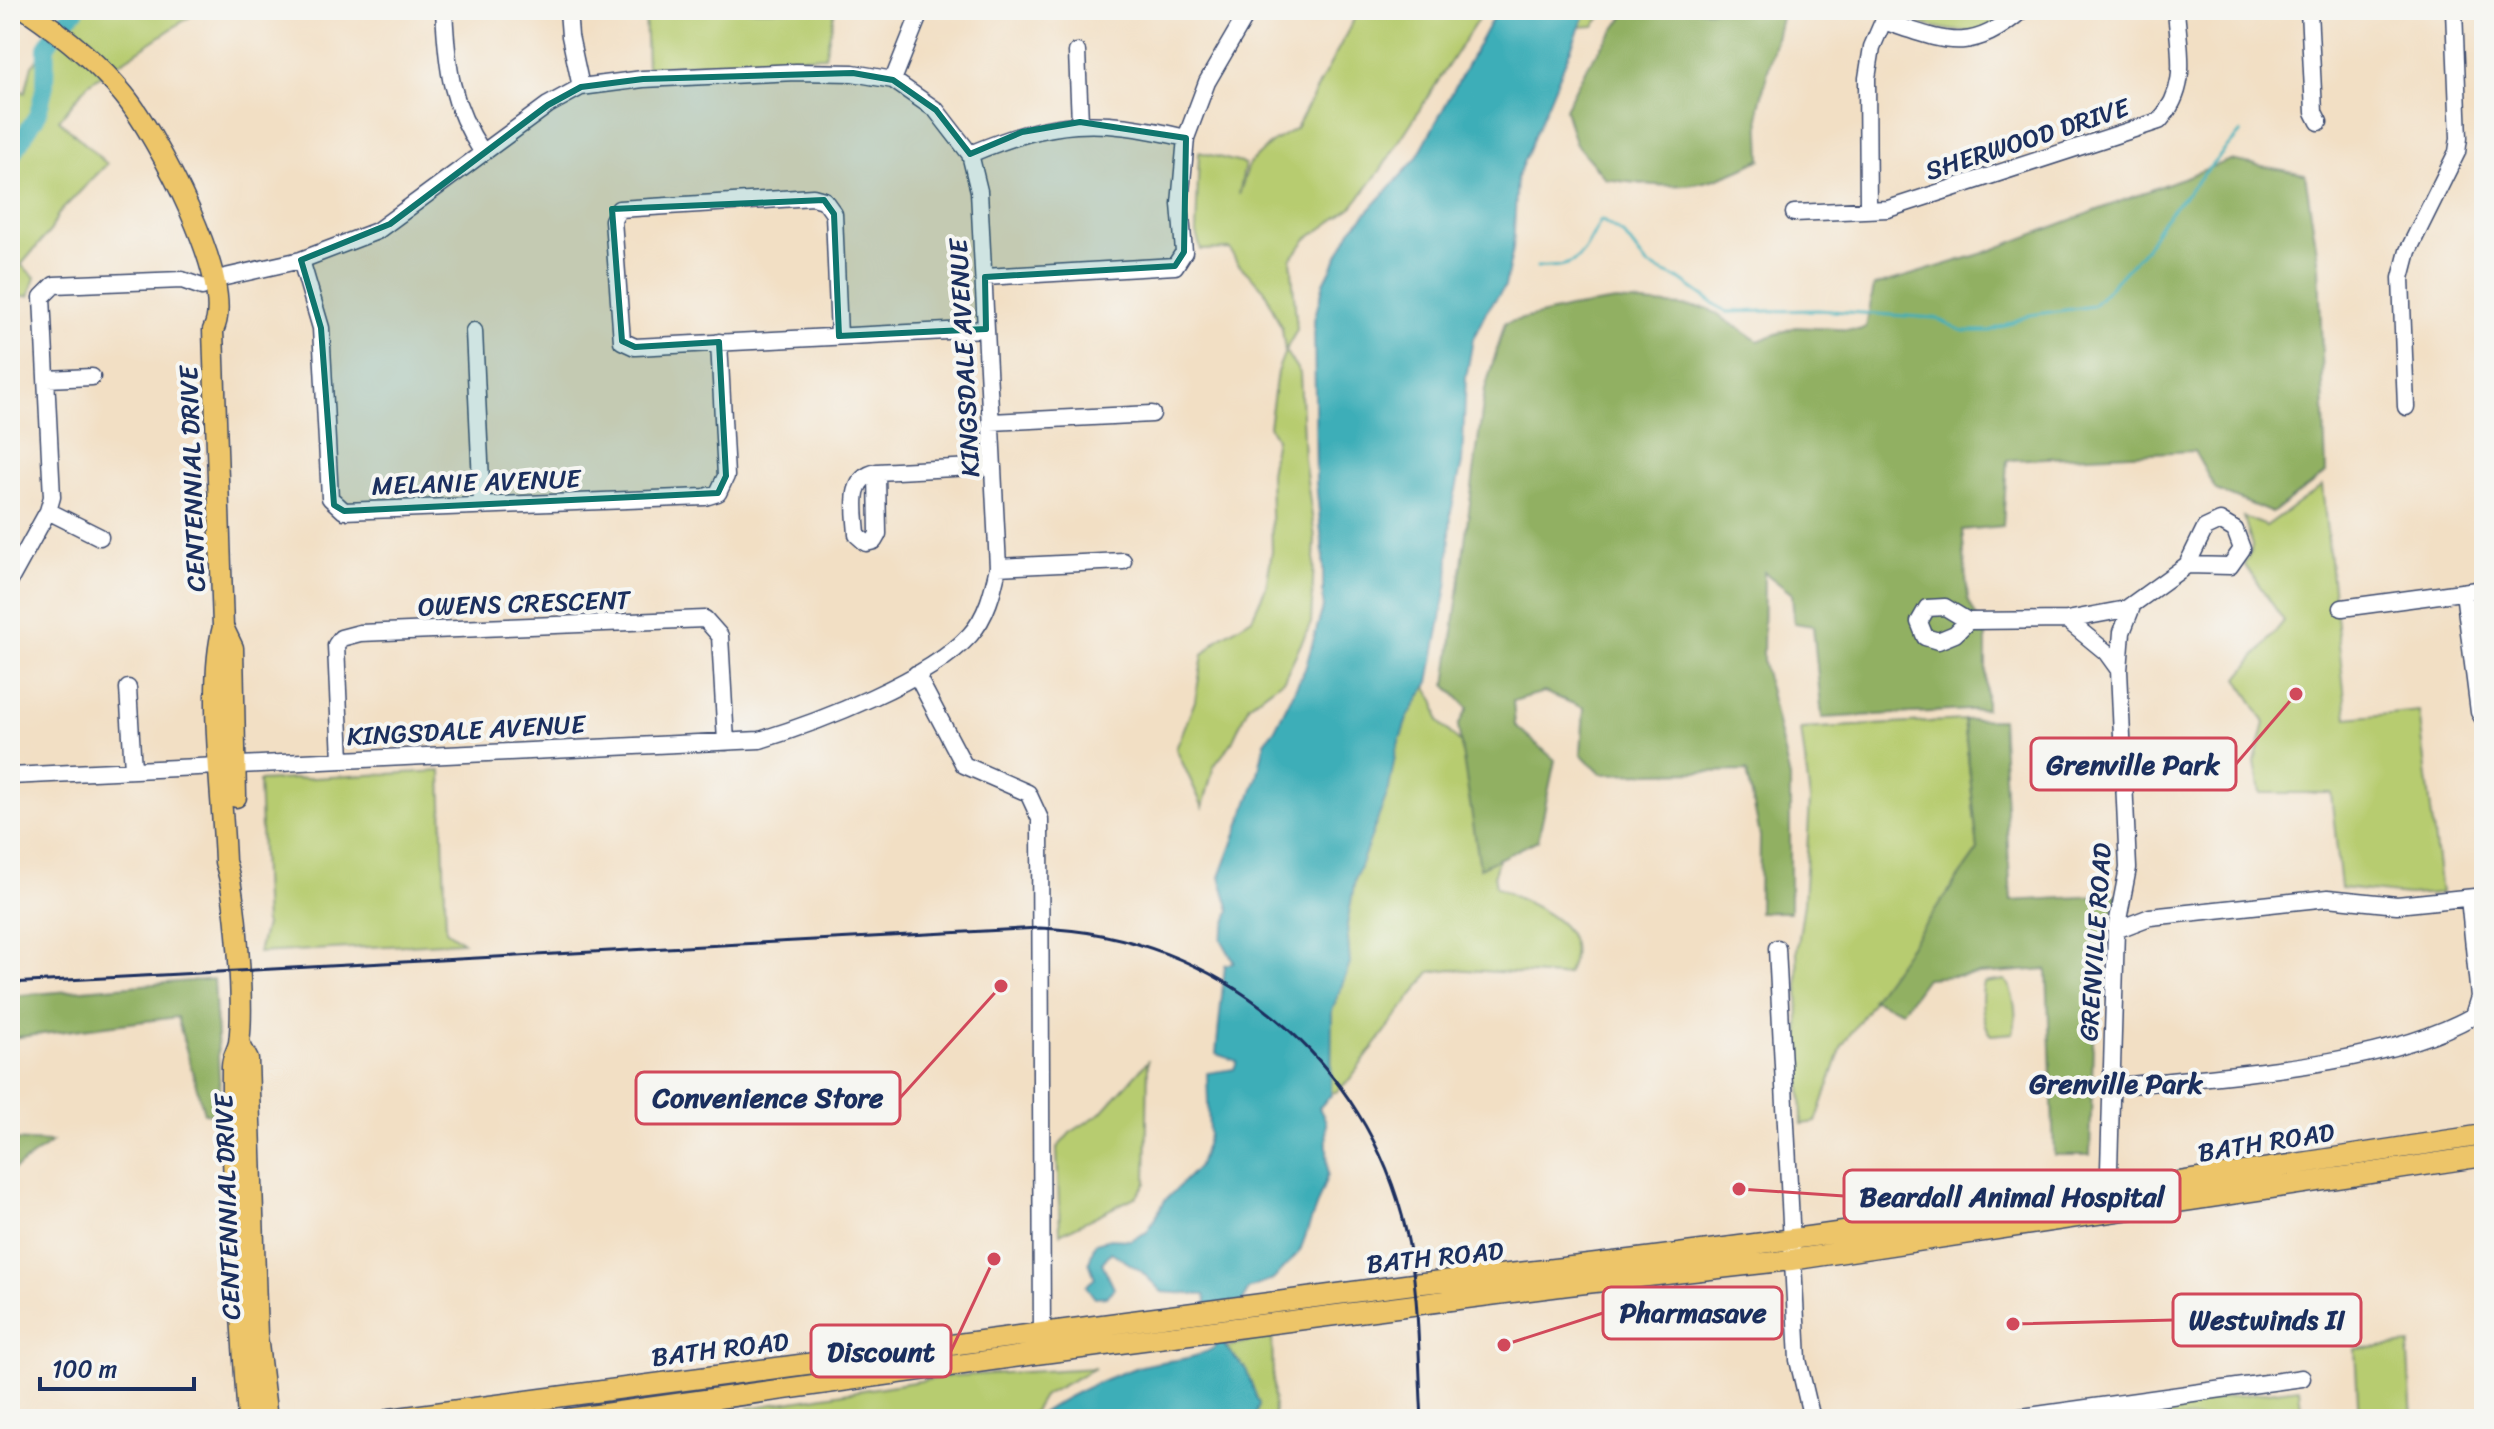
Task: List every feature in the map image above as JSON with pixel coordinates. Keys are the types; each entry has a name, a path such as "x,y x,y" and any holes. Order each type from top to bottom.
{"main road":[{"name":"CENTENNIAL DRIVE","path":"27,10 69,39 122,92 168,161 189,215 198,226 207,284 218,321 213,330 223,627 217,648 239,862 231,879 239,1043 232,1061 239,1302 248,1419"},
{"name":"CENTENNIAL DRIVE","path":"239,1043 248,1060 257,1336 267,1419"},
{"name":"BATH ROAD","path":"568,1419 1042,1344 1188,1314 1262,1315 1567,1277 1790,1239 2484,1135"},
{"name":"BATH ROAD","path":"1567,1277 1791,1260 2484,1156"},
{"name":"BATH ROAD","path":"390,1419 545,1396 1042,1344 1195,1334 1262,1315"}],"street":[{"path":"444,10 447,74 461,118 483,153"},
{"path":"568,10 581,87"},
{"path":"893,80 921,10"},
{"path":"985,277 1175,266 1184,252 1180,204 1186,138 1207,82 1249,10"},
{"path":"1868,209 1867,78 1872,47 1886,16 1937,39 1964,42 1995,33 2022,10"},
{"name":"SHERWOOD DRIVE","path":"1794,213 1888,209 2159,121 2174,104 2180,86 2176,10"},
{"path":"2309,10 2314,112 2319,122"},
{"path":"2406,407 2401,278 2408,251 2457,152 2454,10"},
{"path":"1077,52 1080,122"},
{"name":"KINGSDALE AVENUE","path":"10,776 760,740 804,726 950,655 972,633 990,602 998,567 979,191 970,154 936,110 893,80 853,73 787,72 643,79 581,87 548,105 390,224 301,260 207,284"},
{"path":"970,154 1022,132 1080,122 1136,126 1186,138"},
{"path":"839,336 834,214 824,200 813,197 619,209 613,220 622,341 635,347 986,329"},
{"name":"MELANIE AVENUE","path":"301,260 321,328 330,498 334,505 344,511 705,497 718,493 726,476 719,342"},
{"path":"10,580 48,511 52,497 42,297 46,289 54,285 164,281 207,284"},
{"path":"474,331 482,504"},
{"path":"47,379 92,377"},
{"path":"991,422 1152,414"},
{"path":"877,472 992,466"},
{"path":"48,511 100,537"},
{"path":"998,567 1123,561"},
{"path":"1968,621 2067,620 2126,609 2187,565"},
{"path":"2342,608 2484,589"},
{"path":"2464,592 2479,712 2484,720"},
{"name":"GRENVILLE ROAD","path":"2096,1194 2106,1182 2109,1169 2116,930 2128,868 2119,670 2122,632 2133,604"},
{"name":"OWENS CRESCENT","path":"341,760 336,645 341,638 360,633 705,619 720,636 726,742"},
{"path":"2067,620 2106,652 2119,670"},
{"path":"916,674 964,765 1028,793 1040,819 1042,1344"},
{"path":"128,688 133,769"},
{"path":"2125,889 2135,912 2150,917"},
{"path":"2111,1087 2317,1062 2402,1043 2473,1016 2479,997 2476,897 2397,905 2328,898 2150,917 2116,930"},
{"path":"1777,948 1791,1260 1800,1375 1812,1419"},
{"path":"2109,1169 2119,1184 2136,1188"},
{"path":"2007,1419 2107,1413 2302,1378"}],"highlighted area":[{"path":"853,73 893,80 936,110 970,154 1022,132 1080,122 1186,138 1184,252 1175,266 985,277 986,329 839,336 834,214 824,200 612,209 622,341 635,347 719,342 726,476 718,493 344,511 334,505 321,328 301,260 390,224 548,105 581,87 643,79"}],"green space":[{"path":"82,10 200,10 88,84 59,120 107,164 58,214 51,230 21,265 35,277 29,296 10,296 10,83 25,93 32,65"},
{"path":"645,10 835,10 825,56 647,67"},
{"path":"1359,10 1484,10 1380,171 1351,208 1307,239 1291,259 1297,330 1285,351 1282,329 1264,289 1237,263 1230,249 1201,250 1196,233 1199,152 1245,164 1239,195 1249,164 1271,143 1296,128"},
{"path":"1587,10 1607,10 1594,26 1579,27"},
{"path":"1629,10 1783,10 1759,107 1761,159 1702,183 1668,186 1606,179 1575,143 1565,109 1586,68"},
{"path":"1896,10 2013,10 1988,28 1960,31 1902,18"},
{"path":"2230,160 2305,174 2319,265 2326,473 2272,513 2216,490 2194,451 2007,460 2003,526 1962,530 1968,600 1986,636 1986,709 1822,718 1813,626 1794,623 1792,594 1764,572 1763,662 1790,778 1790,912 1759,912 1760,836 1747,771 1601,774 1581,754 1584,708 1544,692 1513,701 1515,725 1555,760 1538,840 1480,868 1458,726 1468,708 1446,685 1485,389 1505,323 1616,301 1707,308 1758,341 1795,327 1859,330 1866,327 1874,286 1984,253"},
{"path":"1285,351 1300,373 1304,459 1315,538 1311,623 1284,679 1249,705 1231,744 1214,766 1203,807 1176,749 1195,701 1203,655 1219,638 1252,618 1266,587 1272,551 1270,473 1276,438 1269,426 1277,372"},
{"path":"2322,486 2347,718 2419,711 2441,893 2408,895 2341,888 2331,793 2260,793 2255,762 2265,723 2238,678 2284,621 2245,565 2252,546 2244,517 2266,526"},
{"path":"1415,666 1435,702 1439,722 1477,759 1507,834 1494,874 1496,887 1555,919 1566,929 1572,942 1573,956 1567,974 1559,976 1451,969 1430,972 1349,1080 1336,1092 1310,1095 1307,1017"},
{"path":"2001,719 2011,901 2118,895 2095,969 2090,1155 2054,1155 2047,969 1926,978 1902,1011 1872,999 1978,850 1964,720"},
{"path":"1964,720 1978,850 1842,1046 1816,1122 1802,1124 1797,951 1804,903 1810,800 1801,729"},
{"path":"441,771 446,930 463,942 258,953 265,925 259,781"},
{"path":"214,979 221,1114 204,1113 177,1017 10,1038 10,996"},
{"path":"2005,980 2013,999 2015,1027 2013,1033 1992,1035 1983,1010 1984,983"},
{"path":"1148,1061 1146,1183 1137,1196 1060,1234 1057,1148 1070,1133 1101,1113"},
{"path":"10,1140 52,1142 10,1172"},
{"path":"1272,1334 1274,1419 1238,1419 1225,1348"},
{"path":"2411,1344 2408,1355 2412,1419 2359,1419 2355,1349"},
{"path":"1095,1368 1043,1396 1034,1411 1022,1419 742,1419 749,1408 952,1376"},
{"path":"2299,1388 2302,1419 2115,1419 2121,1410"}],"water":[{"path":"1497,10 1587,10 1517,177 1513,249 1505,286 1486,312 1473,339 1466,378 1462,463 1451,512 1448,582 1429,682 1407,719 1396,751 1389,789 1355,880 1347,925 1350,964 1332,1011 1331,1095 1319,1108 1326,1121 1328,1174 1300,1251 1273,1280 1248,1289 1225,1347 1246,1369 1259,1404 1254,1419 1033,1419 1070,1396 1111,1377 1148,1364 1187,1358 1215,1347 1205,1295 1162,1292 1141,1271 1111,1252 1102,1263 1114,1288 1107,1296 1094,1297 1086,1286 1095,1278 1089,1262 1095,1243 1110,1239 1131,1240 1147,1232 1165,1200 1199,1166 1209,1135 1207,1073 1234,1069 1237,1061 1216,1054 1225,965 1234,962 1221,939 1230,910 1220,877 1257,778 1265,742 1275,729 1305,669 1323,607 1323,553 1316,482 1314,320 1324,283 1351,230 1416,159"}],"waterway":[{"path":"10,158 38,114 45,85 46,47 58,28 76,10"},
{"path":"1537,267 1572,262 1584,251 1601,220 1624,235 1647,265 1681,280 1726,312 1818,310 1935,318 1963,331 1990,331 2030,315 2093,306 2145,249 2163,220 2241,132"}],"railway":[{"path":"10,983 1040,928 1105,936 1166,954 1223,981 1274,1017 1319,1061 1357,1112 1386,1169 1411,1254 1422,1419"}],"place":[{"name":"Grenville Park","path":"2296,694"},
{"name":"Convenience Store","path":"1001,986"},
{"name":"Beardall Animal Hospital","path":"1739,1189"},
{"name":"Discount","path":"994,1259"},
{"name":"Westwinds II","path":"2013,1324"},
{"name":"Pharmasave","path":"1504,1345"}],"district":[{"name":"Grenville Park","path":"2116,1083"}]}
